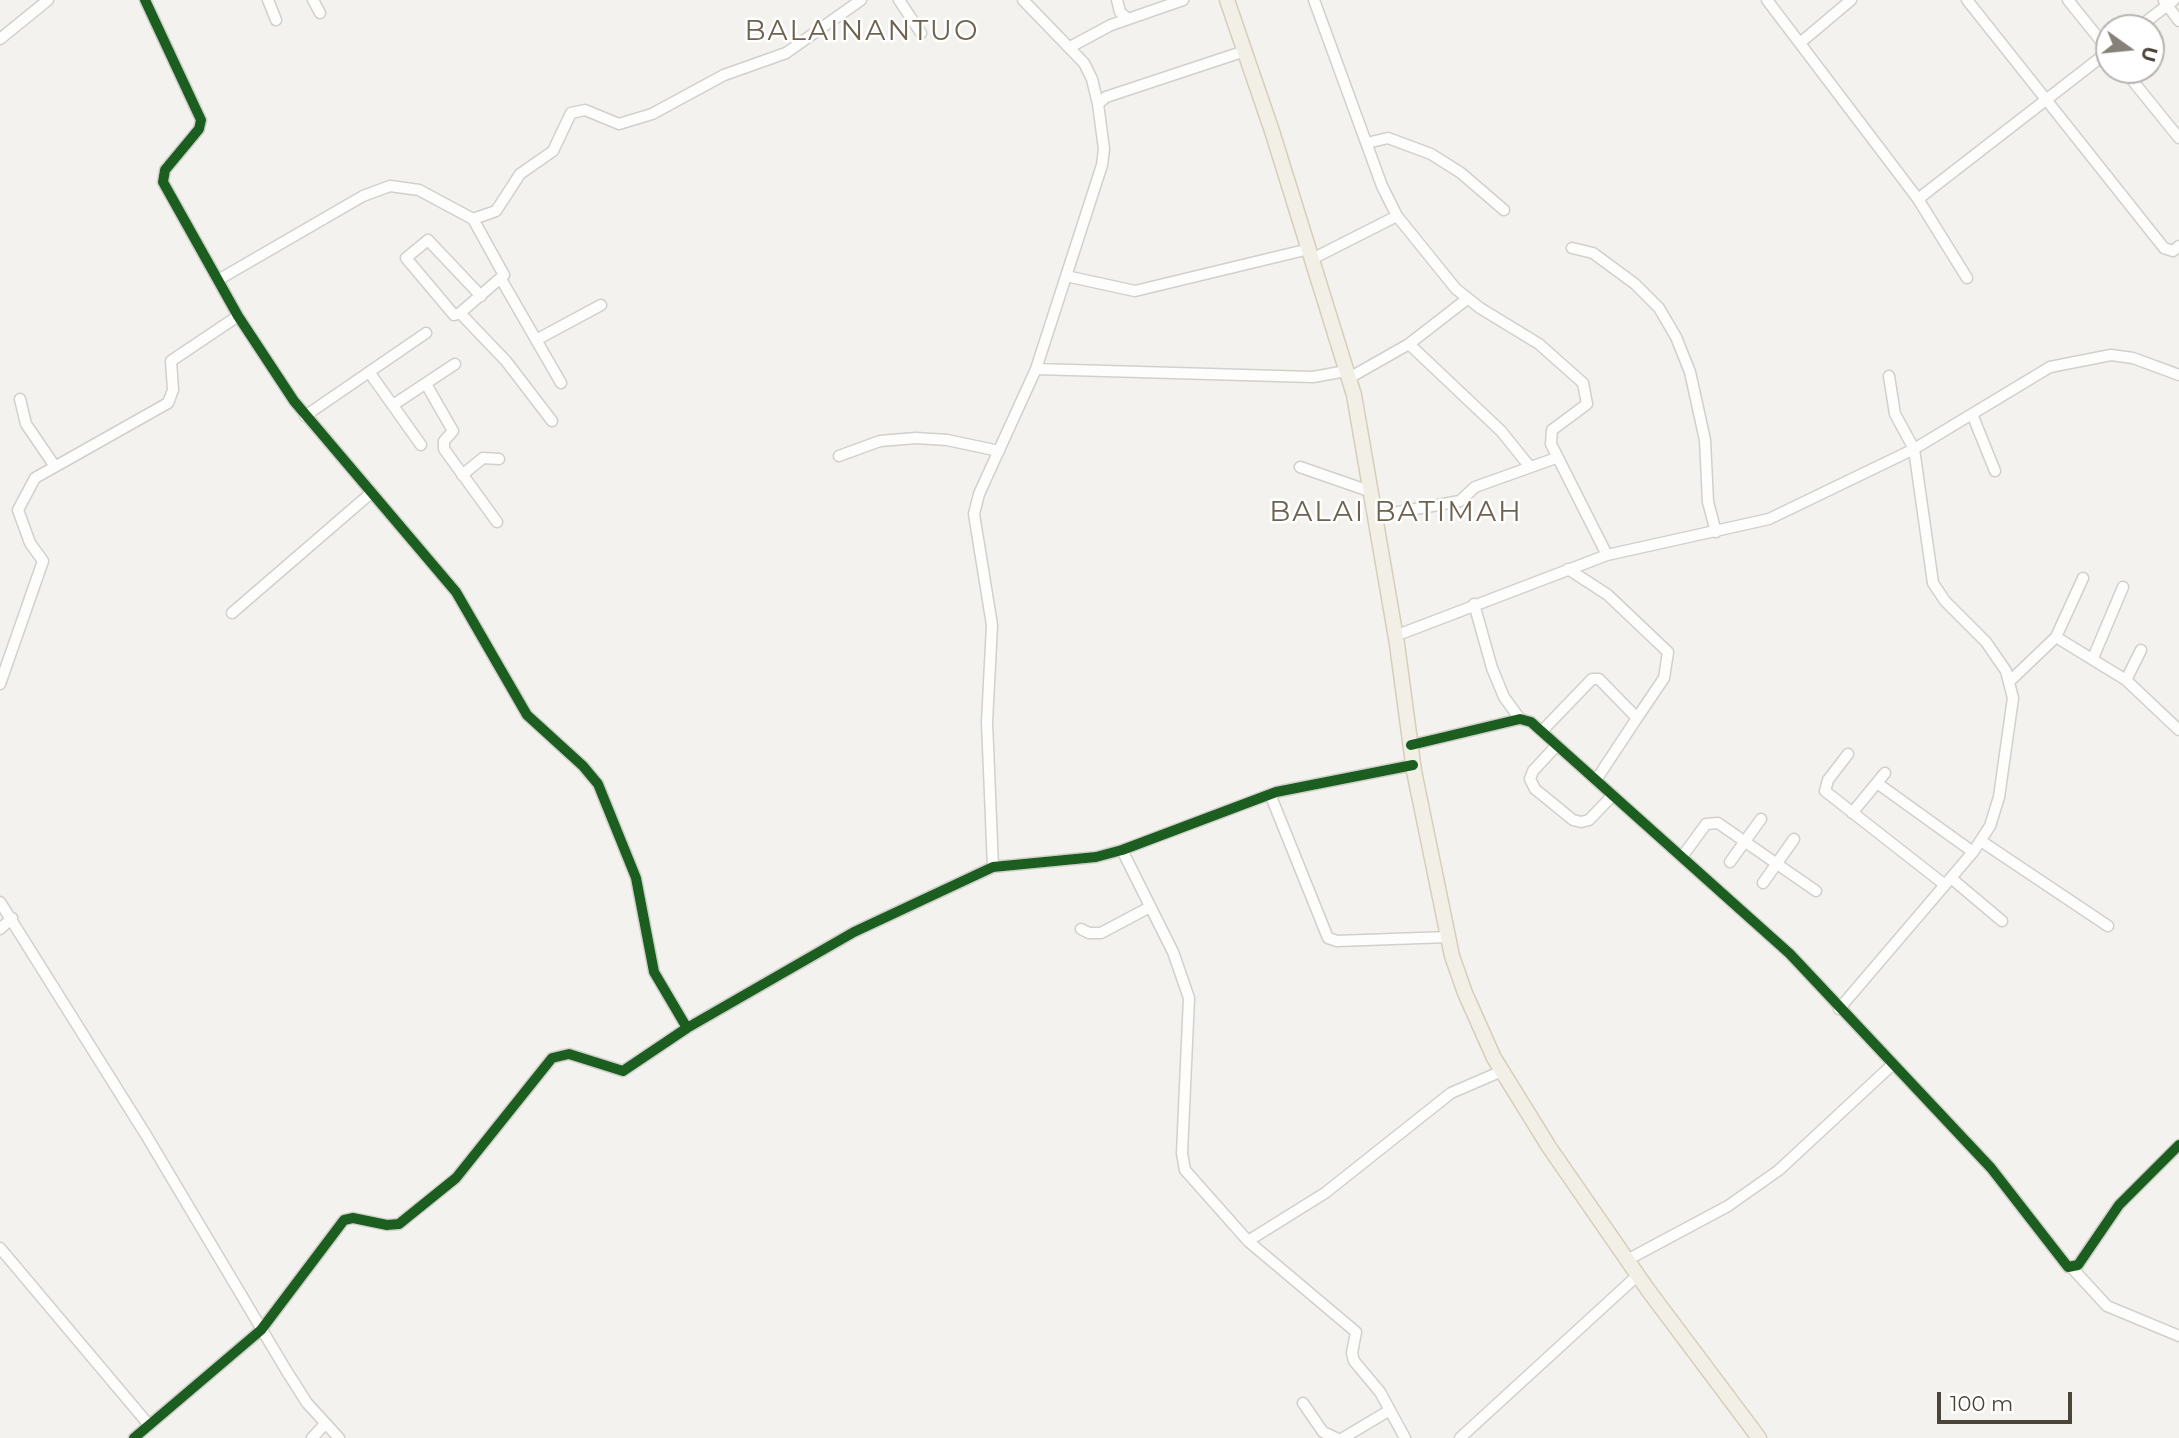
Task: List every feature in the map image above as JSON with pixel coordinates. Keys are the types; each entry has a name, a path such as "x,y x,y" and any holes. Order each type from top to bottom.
{"main road":[{"path":"1227,0 1348,375 1372,492 1413,765 1451,956 1477,1024 1502,1071 1549,1147 1638,1275 1759,1438"}],"street":[{"path":"0,39 48,0"},
{"path":"145,0 201,120 200,129 165,170 163,182 238,316 305,416 456,593 518,704 598,784 636,878 654,972 687,1028"},
{"path":"268,0 276,20"},
{"path":"313,0 320,13"},
{"path":"473,219 499,209 520,174 553,151 571,113 585,110 615,123 625,124 663,110 724,75 795,48 860,0"},
{"path":"899,0 921,33"},
{"path":"993,867 987,722 992,625 974,513 979,494 1037,369 1104,156 1092,79 1070,47 1023,0"},
{"path":"1117,0 1120,12 1128,19"},
{"path":"1070,47 1128,19 1183,0"},
{"path":"1314,0 1367,144 1397,216 1467,299 1539,344 1583,383 1588,398 1585,407 1551,434 1556,458 1607,555"},
{"path":"1767,0 1917,200 1967,278"},
{"path":"1800,43 1851,0"},
{"path":"2068,0 2095,34"},
{"path":"1969,1 2164,248 2173,250 2179,246"},
{"path":"2154,14 2168,2 2179,21"},
{"path":"1098,104 1105,97 1245,51"},
{"path":"1917,200 2095,62"},
{"path":"2135,84 2179,138"},
{"path":"1367,144 1388,138 1431,154 1461,173 1504,210"},
{"path":"218,280 363,196 390,186 419,190 473,219 503,270 501,279 481,296 460,313 454,314 406,261 422,241 430,241 481,296"},
{"path":"1066,276 1135,291 1310,254 1354,240 1397,216"},
{"path":"1572,248 1593,253 1635,284 1659,308 1676,337 1690,372 1705,440 1708,502 1716,532"},
{"path":"501,279 561,383"},
{"path":"1037,369 1313,377 1348,375 1409,344 1467,299"},
{"path":"536,340 601,305"},
{"path":"460,313 506,361 552,421"},
{"path":"0,684 43,561 30,543 19,516 19,506 38,475 168,403 173,390 171,361 238,316"},
{"path":"305,416 426,333"},
{"path":"1409,344 1501,431 1530,467"},
{"path":"1395,636 1607,555 1769,519 1914,449 2050,367 2097,355 2123,356 2179,375"},
{"path":"393,405 455,364"},
{"path":"369,372 421,445"},
{"path":"1839,1009 1982,841 1999,797 2013,698 2011,680 1986,642 1945,601 1933,583 1914,449 1895,414 1889,376"},
{"path":"426,384 452,425 453,430 444,441 444,449 497,522"},
{"path":"20,399 26,424 54,466"},
{"path":"1972,414 1995,471"},
{"path":"839,456 880,441 916,438 947,440 999,451"},
{"path":"462,475 483,458 499,459"},
{"path":"1376,516 1460,501 1475,486 1556,458"},
{"path":"1300,467 1372,492"},
{"path":"232,613 371,493"},
{"path":"1568,569 1608,595 1668,652 1664,678 1596,780"},
{"path":"2011,680 2056,637 2082,578"},
{"path":"2093,658 2123,587"},
{"path":"1474,604 1492,668 1504,697 1520,719"},
{"path":"2056,637 2126,680 2179,730"},
{"path":"2126,680 2141,650"},
{"path":"1542,731 1596,678 1637,718"},
{"path":"1411,745 1528,719 1790,954 1991,1168 2065,1264 2108,1306 2179,1336"},
{"path":"1557,745 1533,771 1530,779 1535,789 1573,820 1581,822 1588,820 1613,795"},
{"path":"1848,754 1825,786 1828,795 2002,921"},
{"path":"134,1438 261,1330 344,1220 353,1218 387,1225 405,1222 465,1170 552,1058 569,1054 623,1072 687,1028 854,932 993,867 1078,860 1122,850 1270,794 1413,765"},
{"path":"1852,813 1885,773"},
{"path":"1878,783 1973,852"},
{"path":"1270,794 1328,938 1337,941 1448,937"},
{"path":"1730,862 1761,819"},
{"path":"1682,856 1711,822 1718,823 1816,891"},
{"path":"1762,883 1794,839"},
{"path":"1982,841 2040,883 2108,926"},
{"path":"1122,850 1180,967 1189,998 1183,1164 1189,1177 1248,1241 1356,1332 1352,1357 1390,1410 1405,1438"},
{"path":"0,902 146,1135 307,1403 339,1438"},
{"path":"1081,929 1089,933 1101,933 1150,907"},
{"path":"0,929 12,918"},
{"path":"1628,1260 1728,1206 1779,1170 1892,1065"},
{"path":"1248,1241 1319,1198 1451,1093 1502,1071"},
{"path":"2072,1268 2078,1265 2119,1205 2179,1145"},
{"path":"0,1248 149,1425"},
{"path":"1460,1438 1638,1275"},
{"path":"1303,1404 1323,1432 1335,1438"},
{"path":"1343,1438 1390,1410"},
{"path":"312,1438 325,1424"}],"cycle path":[{"path":"145,0 201,120 199,129 165,170 163,182 238,316 294,401 456,592 527,715 583,766 598,784 636,878 654,972 687,1028"},
{"path":"1411,745 1520,719 1531,722 1790,954 1991,1168 2068,1267 2078,1265 2119,1205 2179,1145"},
{"path":"134,1438 261,1330 344,1220 353,1218 387,1225 399,1224 456,1178 552,1058 569,1054 623,1071 687,1028 854,932 993,867 1096,857 1122,850 1276,792 1413,765"}],"district":[{"name":"BALAINANTUO","path":"862,32"},
{"name":"BALAI BATIMAH","path":"1396,513"}]}
